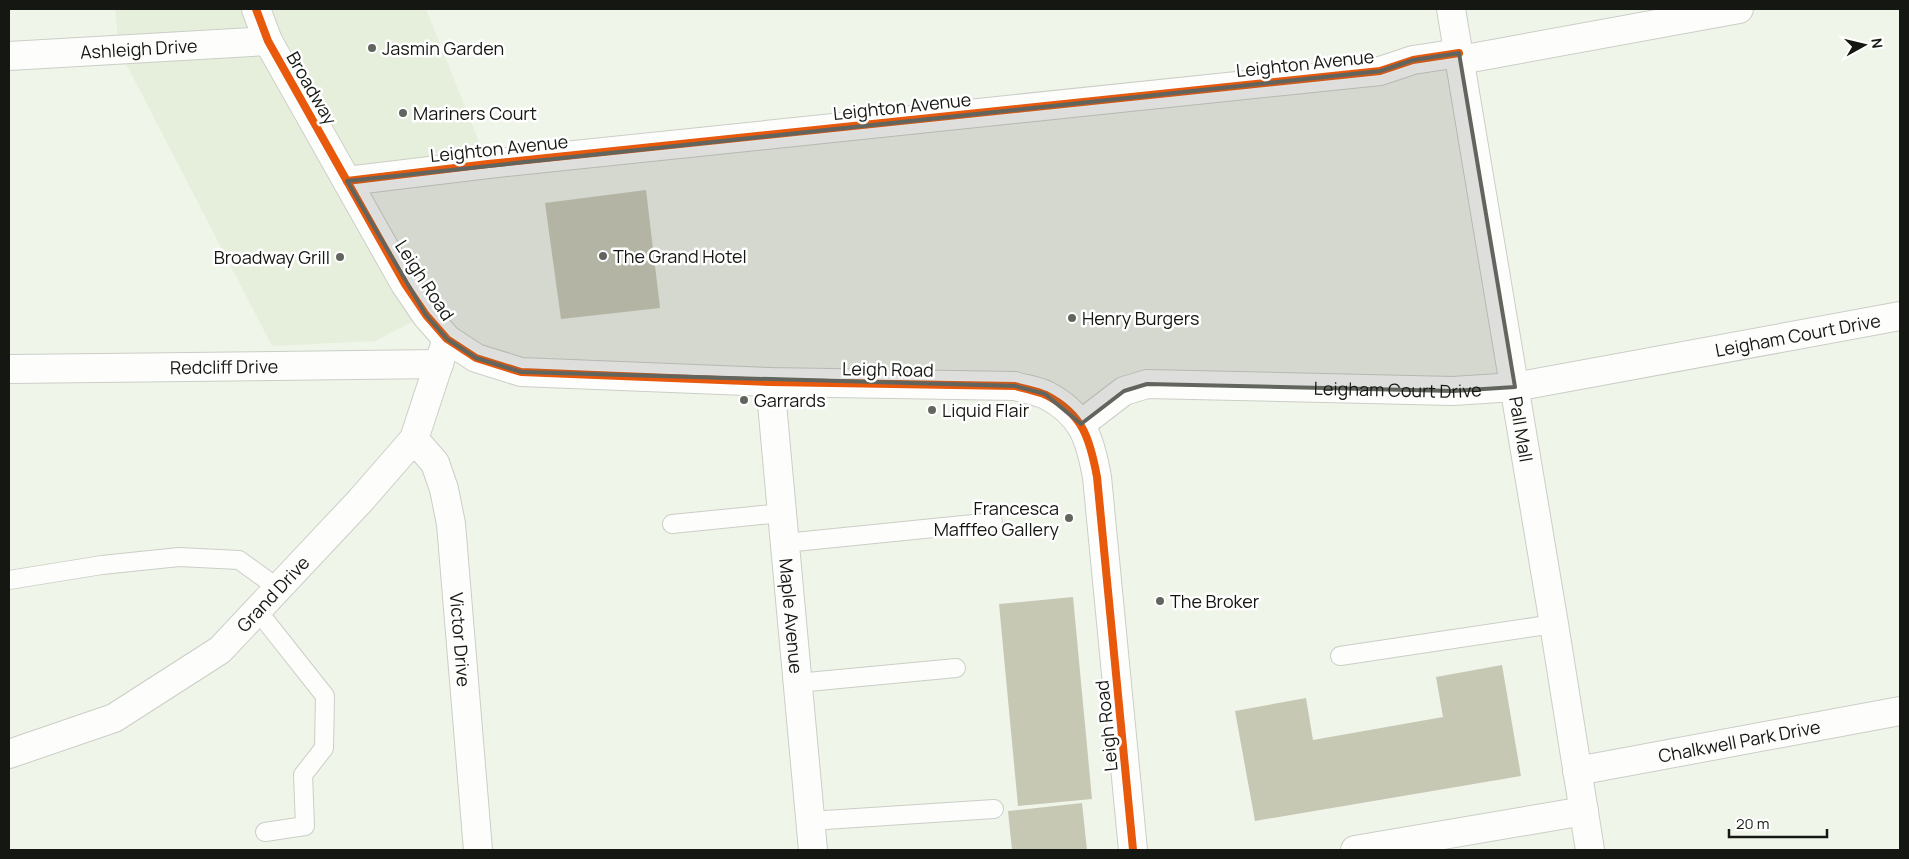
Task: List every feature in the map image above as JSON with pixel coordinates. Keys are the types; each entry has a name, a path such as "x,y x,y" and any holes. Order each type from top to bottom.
{"street":[{"name":"Broadway","path":"256,9 268,41 347,181"},
{"name":"Pall Mall","path":"1451,9 1590,850"},
{"name":"Leighton Avenue","path":"347,181 508,162 1380,71 1413,60 1459,56 1739,9"},
{"name":"Ashleigh Drive","path":"9,56 268,41"},
{"name":"Leigh Road","path":"347,181 405,284 426,315 443,352 476,358 521,372 770,382 1015,386 1044,394 1063,406 1081,424 1091,447 1097,477 1133,850"},
{"name":"Leigham Court Drive","path":"1081,424 1124,391 1147,384 1453,391 1514,387 1900,316"},
{"name":"Redcliff Drive","path":"9,369 443,352"},
{"name":"Grand Drive","path":"9,754 114,718 220,650 360,501 414,439 443,352"},
{"name":"Maple Avenue","path":"770,382 812,850"},
{"name":"Victor Drive","path":"414,439 435,463 444,490 451,524 478,850"},
{"name":"Chalkwell Park Drive","path":"1577,771 1900,711"},
{"path":"1355,850 1584,811"}],"lane":[{"path":"672,524 782,513"},
{"path":"785,543 993,522"},
{"path":"9,580 102,565 180,557 238,560 278,588"},
{"path":"257,610 325,696 324,748 303,775 305,826 265,832"},
{"path":"1340,656 1554,624"},
{"path":"797,683 956,668"},
{"path":"810,821 994,808"}],"highlighted area":[{"path":"1459,53 1515,387 1453,391 1147,384 1124,391 1081,424 1045,394 1015,386 521,372 476,358 447,339 426,315 347,181 1380,71 1413,60"}],"shaded area":[{"path":"115,9 426,9 488,164 348,181 426,315 375,341 272,346 119,50"}],"building":[{"name":"The Grand Hotel","path":"646,190 660,308 561,319 545,203"},
{"path":"1073,597 1092,799 1018,806 999,604"},
{"path":"1502,665 1521,776 1255,821 1235,711 1306,698 1313,740 1443,717 1436,677"},
{"path":"1082,803 1087,850 1012,850 1008,811"}],"cycle path":[{"path":"256,9 268,41 405,284 426,315 447,339 476,358 521,372 770,382 1015,386 1046,395 1069,410 1077,419 1088,439 1097,477 1133,850"},
{"path":"347,181 488,164 1380,71 1413,60 1459,53"}],"place":[{"name":"Jasmin Garden","path":"372,48"},
{"name":"Mariners Court","path":"403,113"},
{"name":"The Grand Hotel","path":"603,256"},
{"name":"Broadway Grill","path":"340,257"},
{"name":"Henry Burgers","path":"1072,318"},
{"name":"Garrards","path":"744,400"},
{"name":"Liquid Flair","path":"932,410"},
{"name":"Francesca Mafffeo Gallery","path":"1069,518"},
{"name":"The Broker","path":"1160,601"}]}
